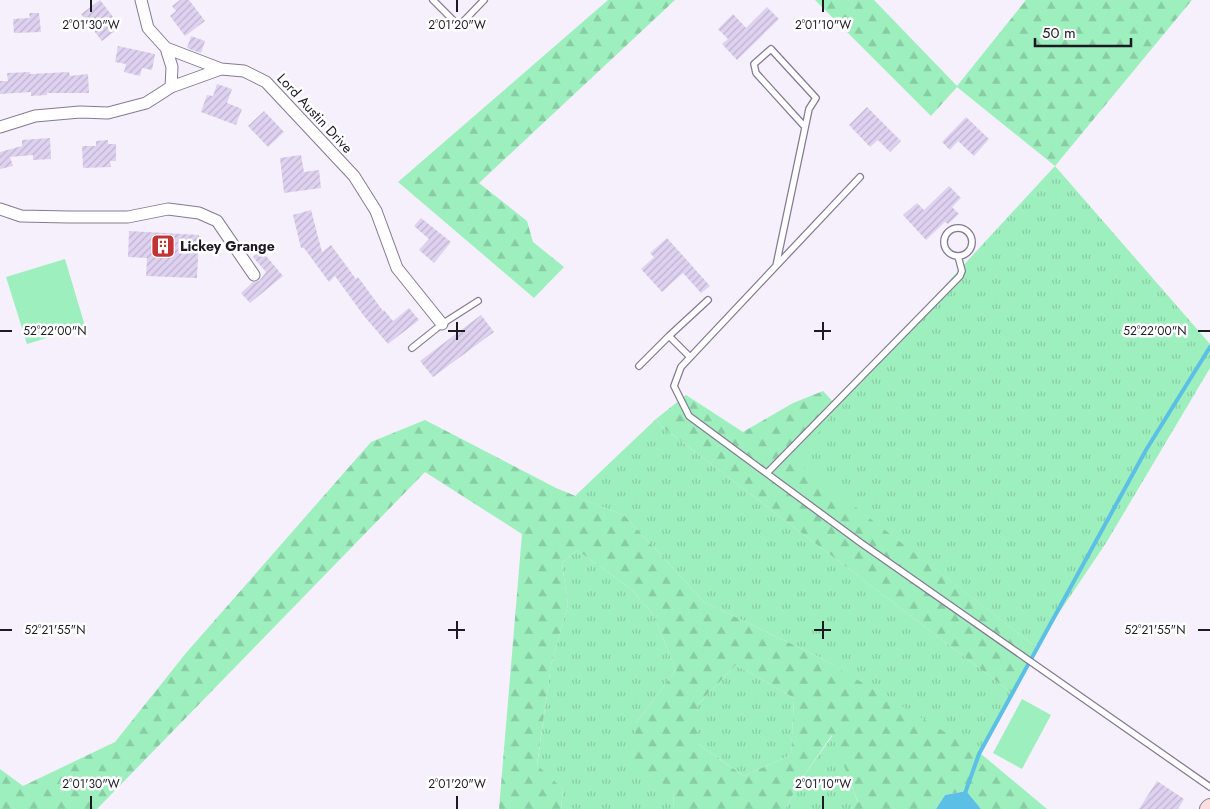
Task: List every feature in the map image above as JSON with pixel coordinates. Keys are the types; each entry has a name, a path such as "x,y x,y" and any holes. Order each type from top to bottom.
{"street":[{"path":"141,0 148,28 166,48 172,67 171,87"},
{"path":"166,48 221,69"},
{"name":"Lord Austin Drive","path":"0,127 35,116 80,112 108,113 146,103 171,87 221,69 244,71 266,82 354,176 376,211 397,268 442,324"},
{"path":"0,209 21,216 58,217 128,217 168,209 199,213 217,221 254,274"}],"lane":[{"path":"433,0 459,26 484,0"},
{"path":"776,266 809,109 816,98 771,49 754,64 756,73 805,127"},
{"path":"860,177 681,367 674,386 689,416 861,542 1210,787"},
{"path":"767,473 960,276 962,271 958,256 946,249 944,241 948,232 960,228 968,232 972,246 966,253 958,256"},
{"path":"639,366 708,300"},
{"path":"412,348 442,324 478,301"},
{"path":"669,336 690,356"}],"green space":[{"path":"608,0 675,0 479,183 527,221 533,242 564,267 534,298 398,182"},
{"path":"815,0 874,0 957,86 1026,0 1192,0 1055,166 957,87 931,116"},
{"path":"1055,166 1210,344 1210,368 1106,543 1036,647 782,451 912,321"},
{"path":"65,259 85,326 27,344 6,277"},
{"path":"823,391 836,405 825,426 792,458 1036,647 1012,693 661,426 656,419 686,395 743,432 793,403"},
{"path":"656,419 661,426 1012,693 979,754 821,658 704,602 625,516 575,496"},
{"path":"425,420 556,488 625,516 704,602 821,658 980,753 1047,809 981,809 965,791 945,795 936,809 851,809 858,802 832,735 803,777 785,809 674,809 673,791 631,760 636,723 676,670 653,614 631,589 577,550 562,563 568,605 551,665 537,765 563,789 561,809 499,809 522,534 425,472 97,809 0,809 0,769 23,786 115,742 186,653 371,442","holes":["736,665 794,698 791,755 744,776 698,744 698,704"]},
{"path":"577,550 631,589 653,614 676,670 636,723 673,791 674,809 561,809 563,789 537,766 551,665 568,605 562,563"},
{"path":"736,665 794,698 791,755 744,776 698,744 698,704"},
{"path":"1022,699 1051,715 1022,769 993,753"},
{"path":"833,735 858,803 851,809 785,809 803,777"}],"water":[{"path":"966,791 981,809 936,809 945,795"}],"building":[{"path":"100,0 114,18 108,23 115,31 102,41 81,14"},
{"path":"180,0 189,0 205,21 185,36 170,16 176,11 172,6"},
{"path":"767,7 779,19 737,60 722,44 728,39 718,29 733,14 746,28"},
{"path":"29,13 39,13 41,32 14,33 13,19 30,18"},
{"path":"191,36 205,41 201,53 187,48"},
{"path":"118,46 155,54 152,70 142,68 140,76 124,72 126,64 115,62"},
{"path":"30,72 30,74 69,72 70,76 88,74 89,93 47,93 47,95 31,96 31,92 0,94 0,81 8,81 7,73"},
{"path":"217,84 232,89 227,103 242,109 236,125 201,112 207,95 213,96"},
{"path":"867,107 901,141 890,152 878,140 870,147 849,125"},
{"path":"264,111 284,132 268,147 248,126"},
{"path":"966,117 989,139 974,156 958,141 950,150 942,142"},
{"path":"50,138 51,159 33,160 33,155 10,157 13,166 0,169 0,152 22,146 22,140"},
{"path":"108,140 108,144 116,144 116,161 110,161 111,167 83,168 82,146 96,146 96,141"},
{"path":"301,155 304,172 319,170 321,188 284,193 280,158"},
{"path":"949,186 961,198 952,207 959,214 948,224 945,222 926,240 903,215 917,203 924,210"},
{"path":"311,210 322,252 331,245 356,279 358,277 383,311 393,321 409,308 419,320 388,344 364,316 335,276 329,282 304,248 301,248 293,215"},
{"path":"421,218 451,242 434,263 419,250 429,239 414,226"},
{"name":"Lickey Grange","path":"129,231 199,235 197,278 146,276 147,258 128,257"},
{"path":"667,238 710,286 701,293 683,273 662,292 641,269 654,257 650,253"},
{"path":"261,250 283,276 250,303 241,293 253,282 259,281 266,272 253,257"},
{"path":"481,315 494,332 433,377 420,361"},
{"path":"1157,781 1184,799 1178,809 1139,809"}],"waterway":[{"path":"964,796 979,754 1146,450 1210,347"}],"place":[{"name":"Lickey Grange","path":"163,246"}]}
